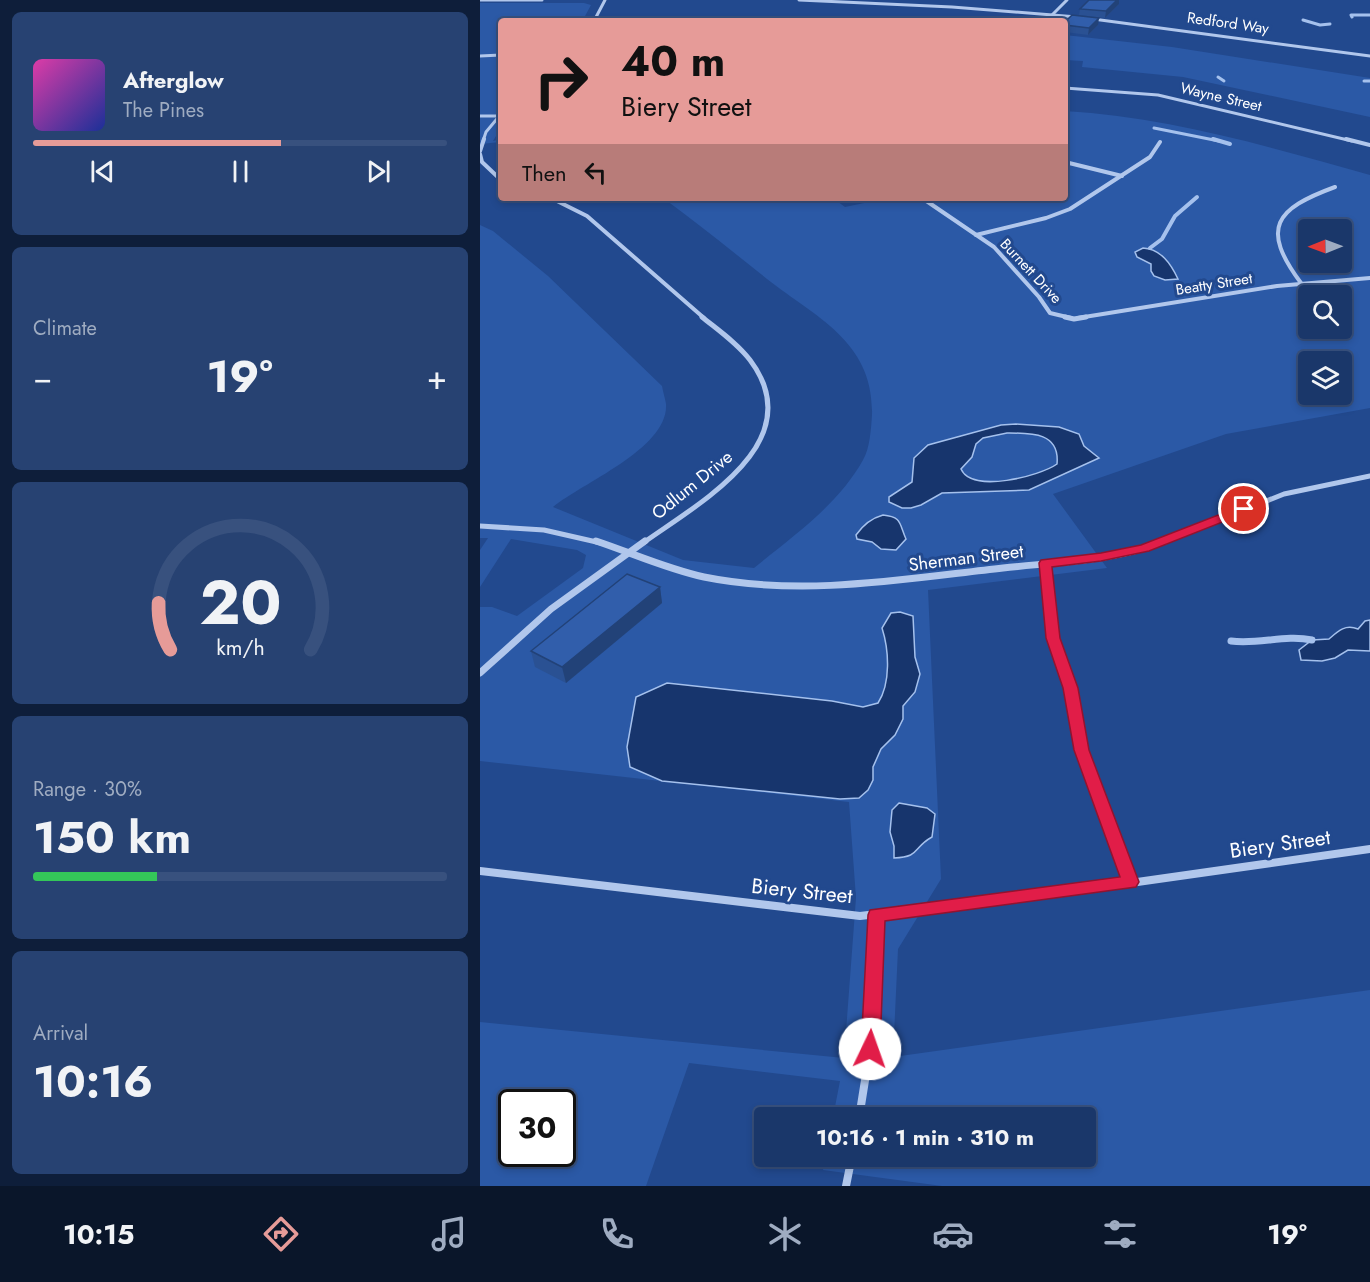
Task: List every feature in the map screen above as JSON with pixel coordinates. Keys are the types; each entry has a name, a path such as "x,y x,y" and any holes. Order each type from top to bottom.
{"street":[{"path":"480,0 542,0"},
{"path":"596,18 605,0"},
{"path":"799,0 951,7 1083,18"},
{"path":"1052,15 1067,0"},
{"name":"Redford Way","path":"1092,18 1370,56"},
{"path":"480,56 498,55"},
{"name":"Wayne Street","path":"1068,88 1158,95 1370,145"},
{"path":"480,116 498,115"},
{"path":"498,118 482,140 480,153 482,162 498,177"},
{"path":"976,235 1046,218 1070,209 1150,157 1160,142"},
{"path":"1068,163 1123,176"},
{"path":"1301,283 1279,254 1276,241 1277,230 1281,220 1297,204 1335,187"},
{"name":"Odlum Drive","path":"480,673 508,645 550,610 717,488 744,463 757,446 766,426 769,405 765,385 758,368 588,216 557,201"},
{"name":"Burnett Drive","path":"926,201 994,247 1040,297 1050,313 1064,318"},
{"name":"Beatty Street","path":"1064,318 1086,318 1104,313 1301,283 1370,278"},
{"name":"Sherman Street","path":"480,526 552,531 590,539 663,566 698,576 744,583 797,587 854,586 1101,557 1145,548 1284,494 1370,476"},
{"path":"1045,563 1053,638 1070,688 1082,750 1130,882"},
{"name":"Biery Street","path":"480,871 844,915 876,915 1370,849"},
{"path":"861,1107 870,1049 876,915"},
{"path":"846,1186 850,1167"}],"shaded area":[{"path":"480,3 584,3 591,5 584,18 498,18 498,133 493,141 498,140 498,142 480,144"},
{"path":"633,17 690,18 628,18"},
{"path":"1068,35 1172,47 1370,78 1370,117 1183,77 1082,67 1083,61 1068,60"},
{"path":"1068,111 1104,114 1219,135 1370,175 1370,408 1226,434 1053,494 1107,568 928,590 941,879 898,949 893,1057 1370,990 1370,1186 942,1186 823,1170 823,1167 1096,1167 1096,1107 835,1107 840,1081 689,1063 646,1186 480,1186 480,1022 844,1058 856,898 849,802 480,761 480,607 492,607 517,616 583,568 586,555 577,550 511,539 480,587 480,550 488,538 480,538 480,225 493,231 548,276 662,386 666,404 663,420 654,435 622,463 553,507 683,560 754,568 828,506 853,476 869,444 872,415 870,390 863,368 853,350 839,334 667,201 837,201 845,207 874,201 1068,201"},
{"path":"1143,248 1155,251 1165,258 1178,279 1165,280 1154,276 1151,264 1137,257 1135,252"},
{"path":"1001,425 1059,427 1079,434 1084,446 1099,458 1029,490 942,493 911,508 902,508 889,502 889,497 912,482 914,458 928,445","holes":["1007,433 1034,434 1049,440 1057,453 1057,464 1022,477 992,482 968,476 961,469 972,457 976,444 983,438"]},
{"path":"883,515 894,517 901,525 906,539 896,550 881,549 872,542 857,539 856,535 865,525"},
{"path":"900,612 913,616 915,657 920,674 915,692 903,706 903,719 895,735 881,749 873,767 873,780 868,790 859,798 840,799 662,781 630,767 627,747 636,697 667,683 832,701 863,707 878,703 887,676 886,646 882,628 891,613"},
{"path":"1370,620 1370,651 1348,650 1335,658 1322,661 1301,660 1299,650 1312,640 1329,639 1345,628 1358,629 1365,621"},
{"path":"899,803 927,808 935,814 932,837 913,854 894,858 894,846 890,832 892,810"}],"building":[{"path":"1089,0 1117,0 1106,11 1080,9"},
{"path":"1072,15 1099,18 1089,28 1068,25 1068,19"},
{"path":"627,574 660,587 562,667 531,651"}],"waterway":[{"path":"1352,17 1351,15 1370,15"},
{"path":"1303,20 1320,25 1330,24"},
{"path":"1218,77 1224,81"},
{"path":"1364,81 1370,81"},
{"path":"1154,128 1219,141"},
{"path":"1213,139 1230,144"},
{"path":"1150,248 1162,239 1175,216 1197,197"},
{"path":"1231,641 1251,642 1292,638 1312,640"}],"route":[{"path":"870,1049 876,915 1130,882 1087,768 1078,735 1070,688 1053,638 1052,611 1045,563 1124,554 1160,543 1244,509"}]}
